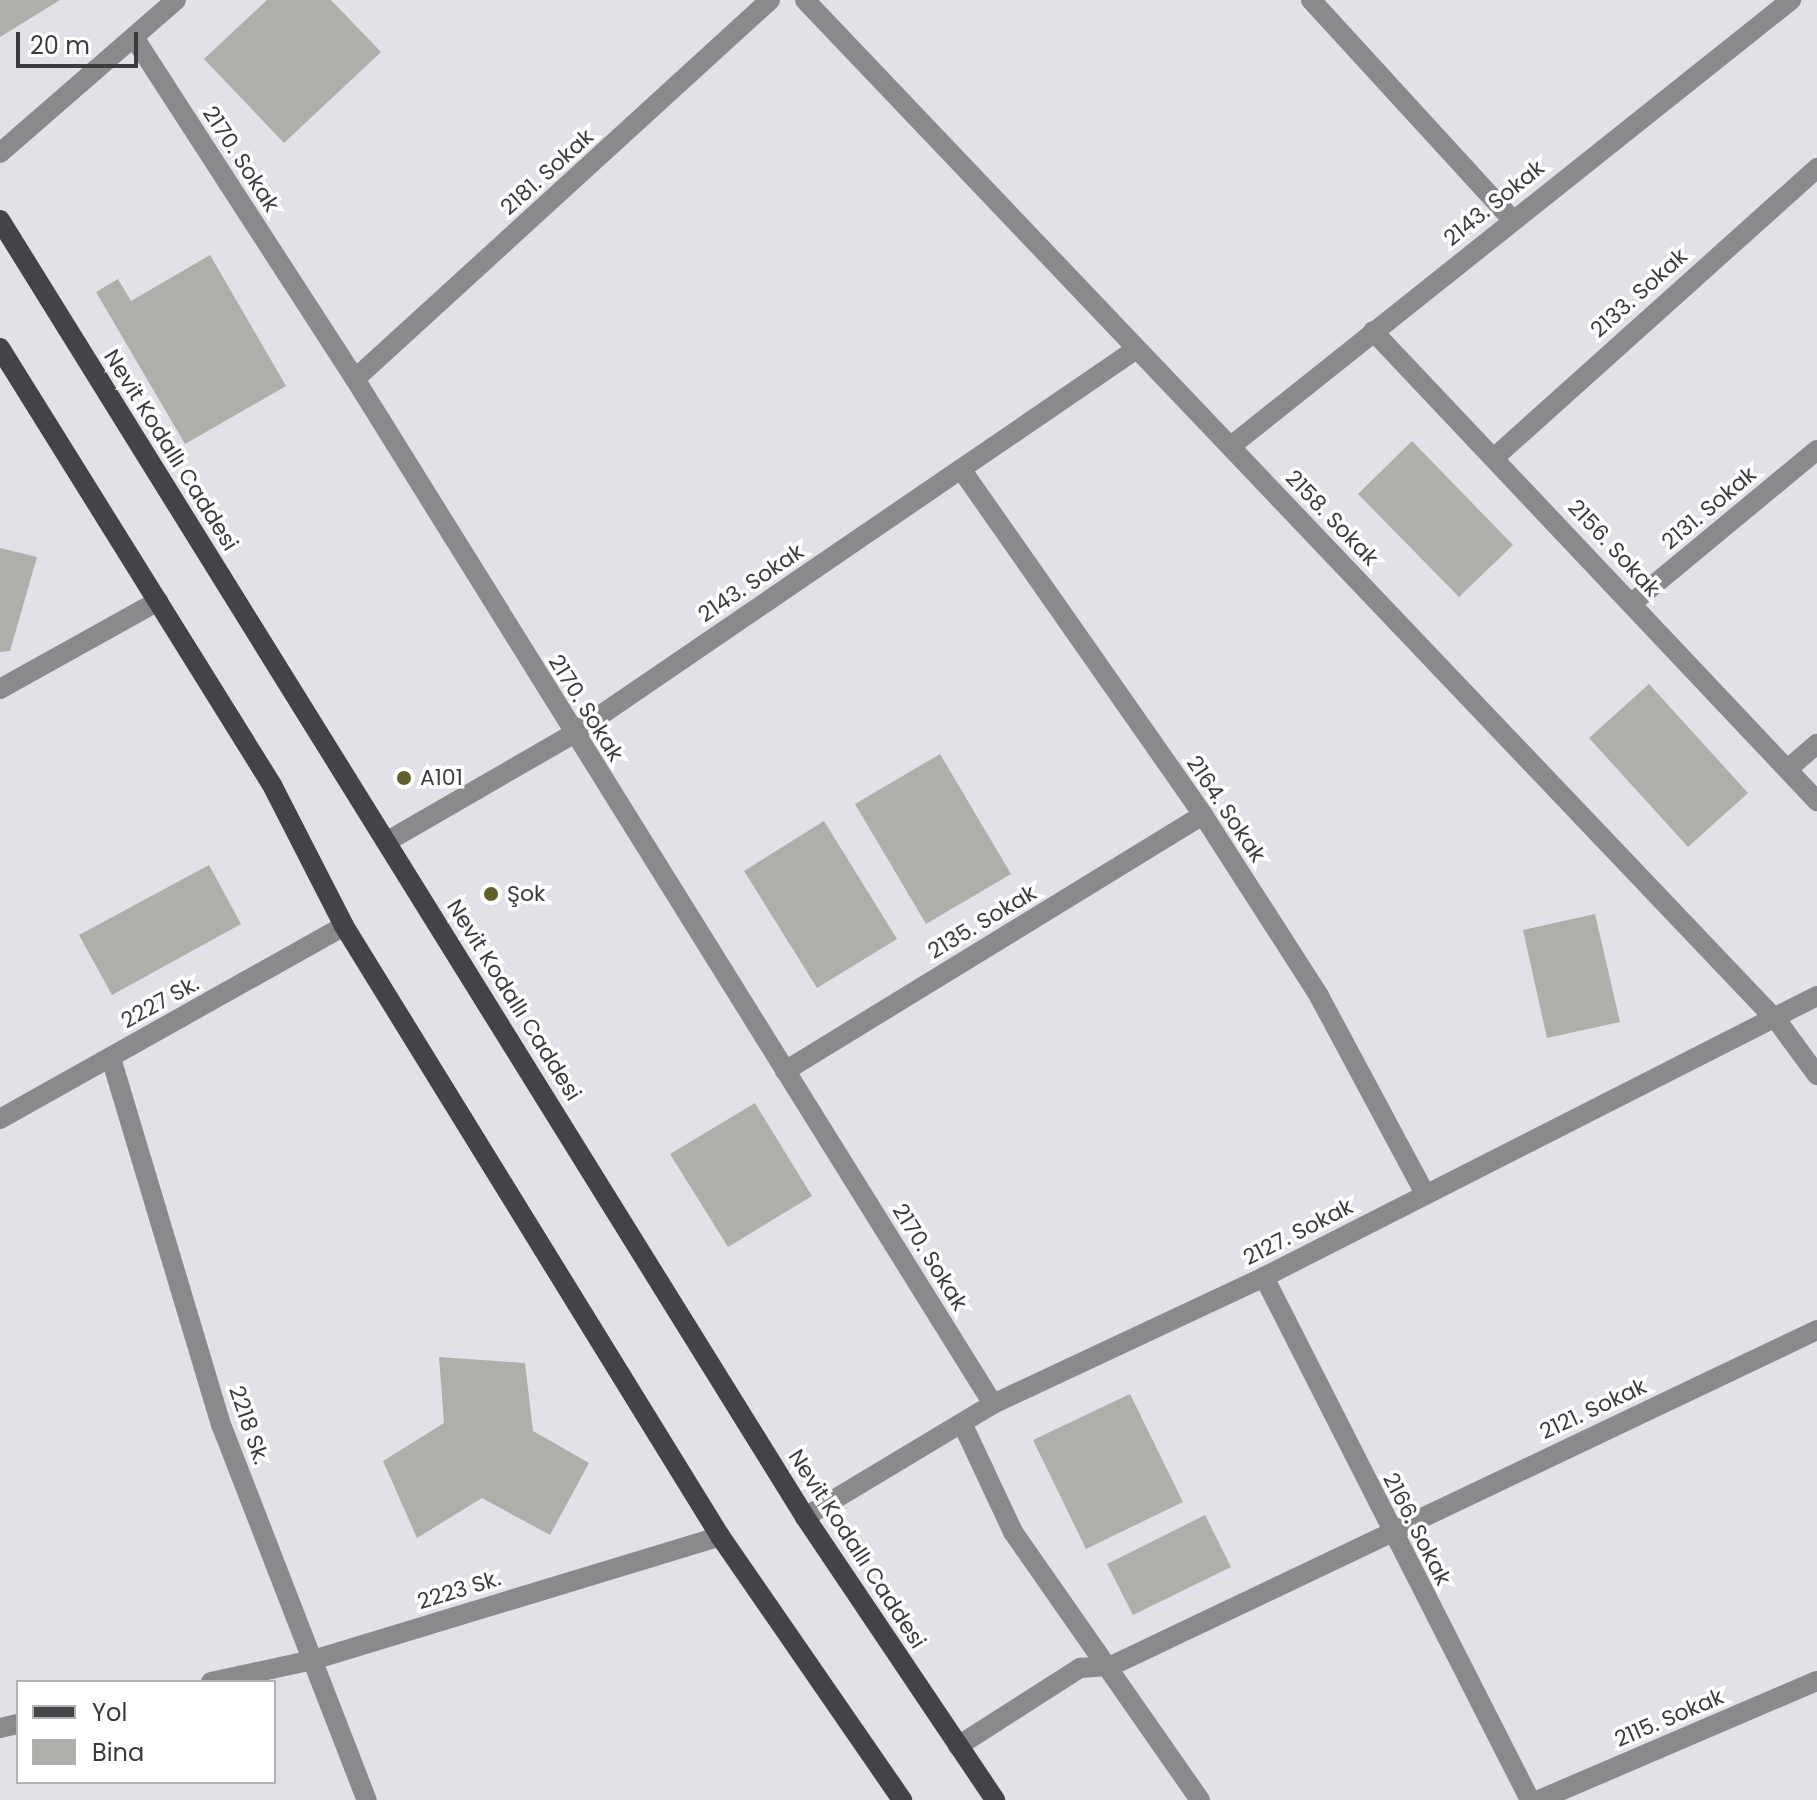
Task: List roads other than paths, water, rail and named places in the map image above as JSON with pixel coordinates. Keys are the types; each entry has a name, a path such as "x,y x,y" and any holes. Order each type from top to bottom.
{"main road":[{"name":"Nevit Kodallı Caddesi","path":"0,220 805,1517 995,1800"},
{"path":"0,348 272,785 344,926 720,1536 902,1800"}],"street":[{"path":"0,153 135,39 176,0"},
{"name":"2181. Sokak","path":"355,379 770,0"},
{"name":"2158. Sokak","path":"805,0 1778,1022 1817,1075"},
{"path":"1311,0 1512,219"},
{"name":"2143. Sokak","path":"1231,446 1512,219 1791,0"},
{"name":"2170. Sokak","path":"135,39 355,379 573,734 993,1404"},
{"name":"2133. Sokak","path":"1495,457 1817,168"},
{"name":"2156. Sokak","path":"1373,331 1817,801"},
{"name":"2143. Sokak","path":"386,842 573,734 1135,350"},
{"name":"2131. Sokak","path":"1632,603 1817,450"},
{"name":"2164. Sokak","path":"961,469 1203,815 1319,996 1424,1192"},
{"path":"0,689 158,601"},
{"path":"1789,768 1817,744"},
{"name":"2135. Sokak","path":"785,1071 1203,815"},
{"name":"2227 Sk.","path":"0,1119 344,926"},
{"name":"2127. Sokak","path":"805,1517 993,1404 1264,1277 1424,1192 1778,1022 1817,996"},
{"name":"2218 Sk.","path":"111,1058 222,1427 367,1800"},
{"name":"2166. Sokak","path":"1264,1277 1390,1531 1530,1800"},
{"name":"2121. Sokak","path":"958,1746 1080,1668 1111,1666 1817,1330"},
{"path":"962,1423 1013,1532 1111,1666 1200,1800"},
{"name":"2223 Sk.","path":"220,1680 313,1660 720,1536"},
{"name":"2115. Sokak","path":"1539,1800 1817,1681"}],"place":[{"name":"A101","path":"404,778"},
{"name":"Şok","path":"491,894"}]}
